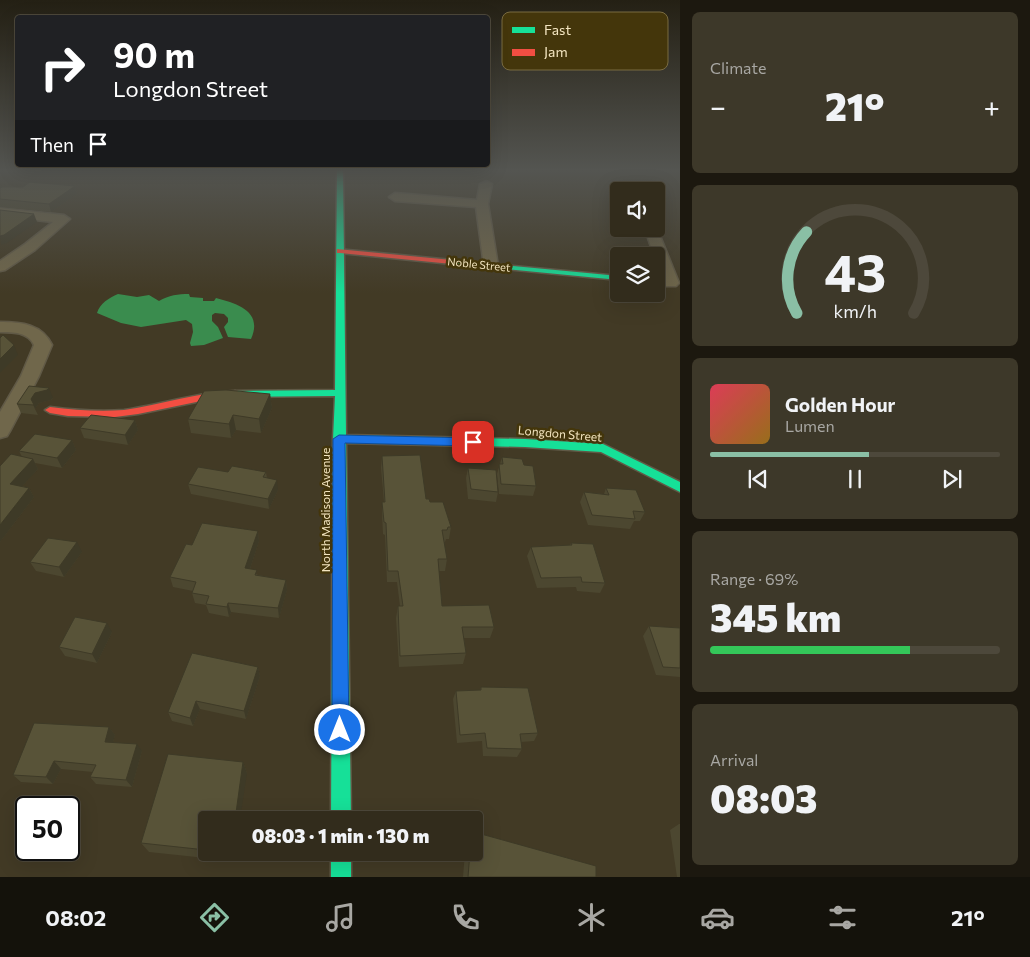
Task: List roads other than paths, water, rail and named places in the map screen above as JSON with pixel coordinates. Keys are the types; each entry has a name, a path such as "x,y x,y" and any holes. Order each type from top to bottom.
{"main road":[{"name":"North Madison Avenue","path":"340,211 341,811"},
{"name":"Noble Street","path":"340,251 610,277"},
{"path":"50,410 86,414 124,413 212,394 339,393"},
{"name":"Longdon Street","path":"339,439 525,443 603,448 680,487"},
{"path":"341,861 341,877"}],"street":[{"path":"483,211 491,266"},
{"path":"0,212 64,219 30,247 0,267"},
{"path":"655,237 669,283"},
{"path":"0,327 28,330 38,335 43,345 26,384 0,431"}]}
